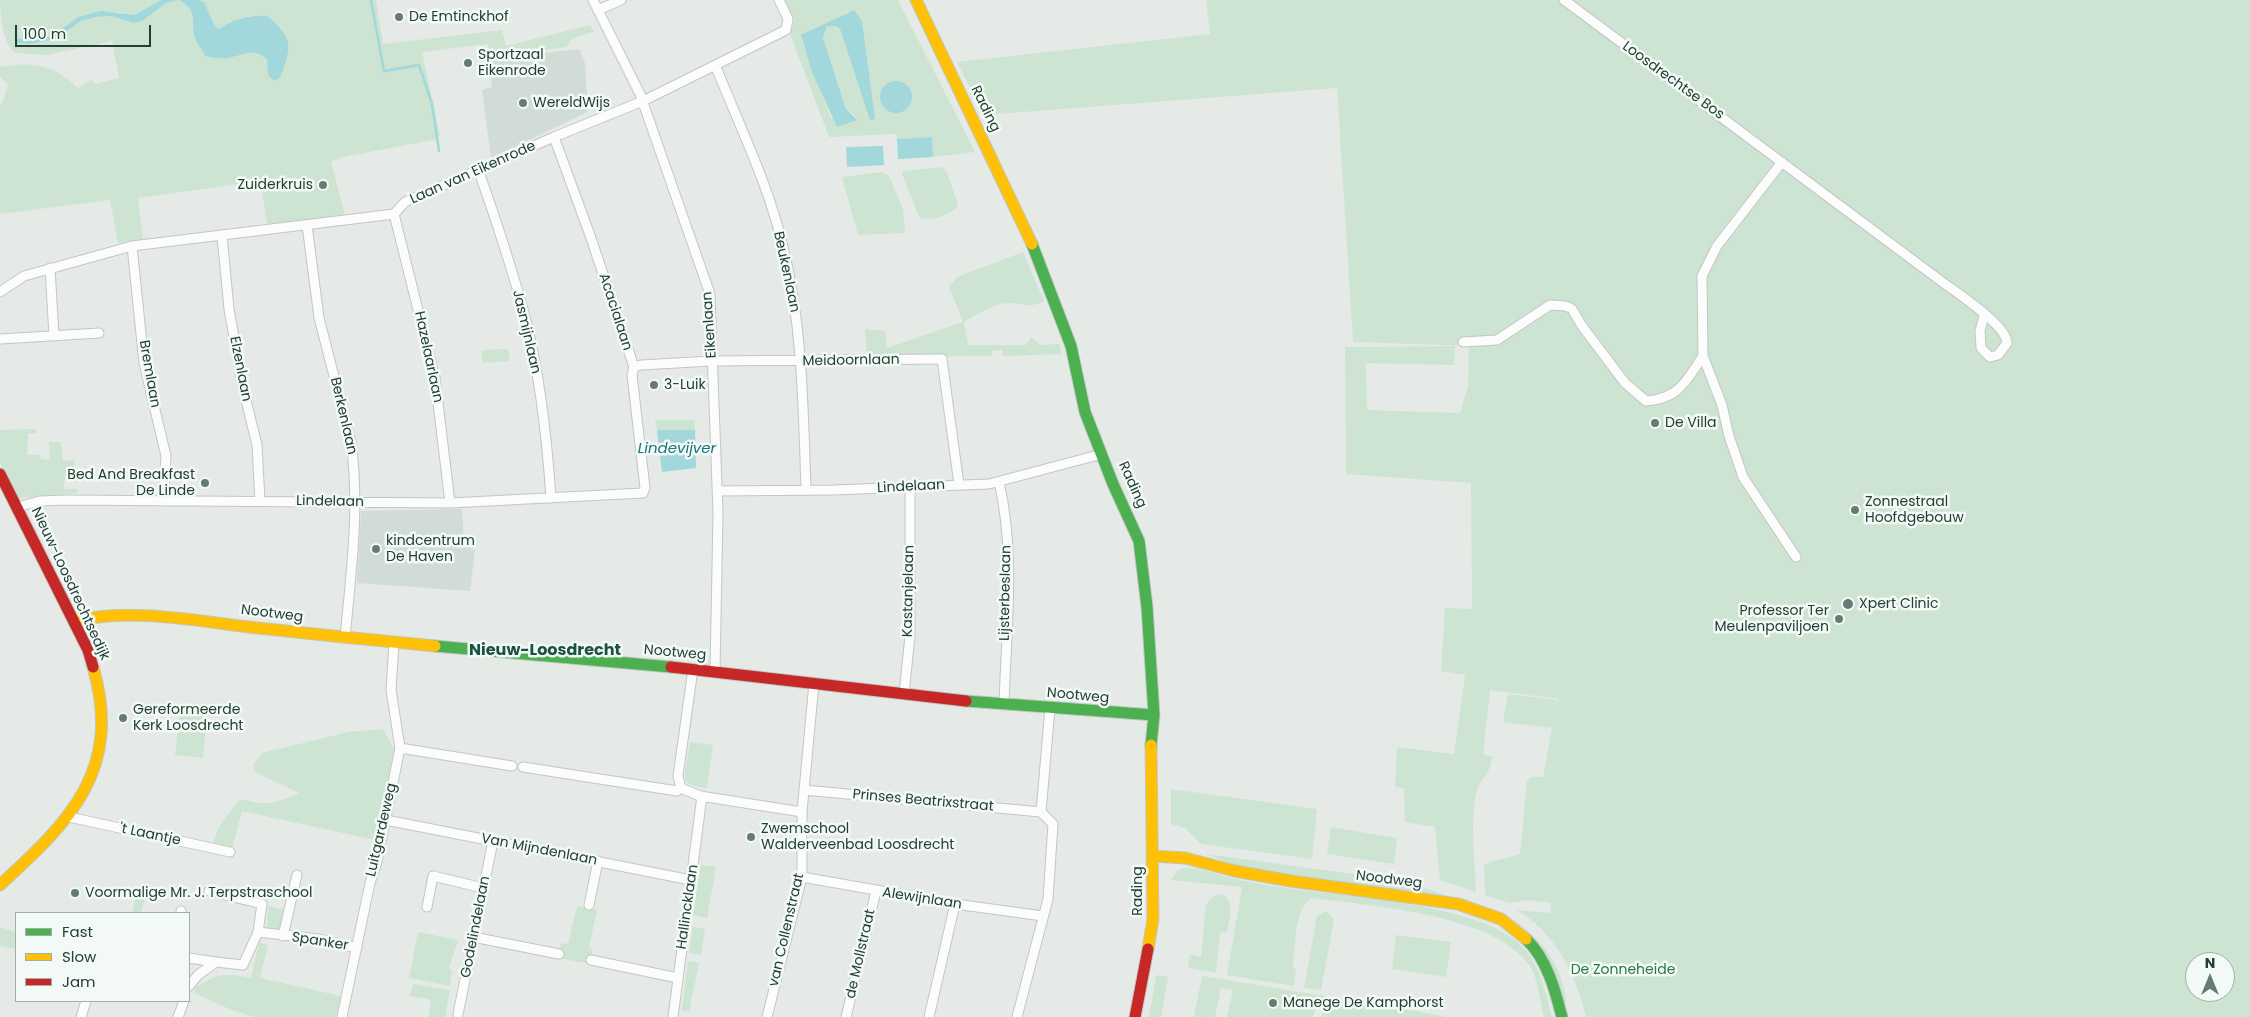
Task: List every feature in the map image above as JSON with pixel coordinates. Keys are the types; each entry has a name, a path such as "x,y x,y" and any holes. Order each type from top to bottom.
{"street":[{"name":"Eikenlaan","path":"593,0 643,101 710,294 717,491 718,580 715,671"},
{"path":"598,10 621,0"},
{"name":"Laan van Eikenrode","path":"0,292 24,276 132,246 394,214 406,202 479,172 554,137 643,101 786,30 788,19 779,0"},
{"name":"Rading","path":"916,0 1025,227 1071,346 1085,412 1139,541 1147,607 1154,715 1151,748 1153,919 1135,1017"},
{"name":"Loosdrechtse Bos","path":"1564,0 1984,314"},
{"name":"Beukenlaan","path":"716,66 765,189 784,250 794,296 802,362 806,489"},
{"name":"Acacialaan","path":"554,137 591,238 634,368 632,375 643,493"},
{"path":"1782,162 1717,246 1702,276 1703,356 1722,405 1729,436 1743,477 1796,557"},
{"name":"Jasmijnlaan","path":"479,172 503,241 526,318 538,384 551,498"},
{"name":"Hazelaarlaan","path":"394,214 435,378 450,503"},
{"name":"Berkenlaan","path":"307,225 319,318 351,442 355,503 354,541 345,638"},
{"name":"Elzenlaan","path":"222,236 230,309 242,388 258,445 260,501"},
{"name":"Bremlaan","path":"132,246 144,363 166,456 163,501"},
{"path":"50,268 54,336"},
{"path":"1463,342 1497,340 1550,305 1566,306 1572,309 1582,326 1626,383 1646,401 1666,397 1681,388 1703,356"},
{"path":"0,339 99,333"},
{"name":"Meidoornlaan","path":"634,368 641,364 712,361 802,362 942,359 959,485"},
{"name":"Lindelaan","path":"717,491 910,488 1000,482 1102,454"},
{"name":"Nieuw-Loosdrechtsedijk","path":"0,474 74,621 96,674 102,705 102,725 92,774 84,792 69,817 0,885"},
{"name":"Lijsterbeslaan","path":"1000,482 1004,505 1008,561 1004,705"},
{"name":"Kastanjelaan","path":"904,694 910,636 910,488"},
{"name":"Lindelaan","path":"17,507 40,501 450,503 643,493"},
{"name":"Nootweg","path":"74,621 91,617 118,615 159,616 345,638 715,671 1004,705 1154,715"},
{"name":"Luitgardeweg","path":"342,1017 400,748 391,690 394,642"},
{"path":"681,788 678,776 693,669"},
{"name":"van Collenstraat","path":"767,1017 802,877 802,812 814,683"},
{"path":"1017,1017 1048,899 1053,824 1041,812 1050,708"},
{"path":"400,748 512,766"},
{"path":"523,767 677,791 681,788"},
{"path":"681,788 702,796 802,812"},
{"name":"Prinses Beatrixstraat","path":"804,790 1041,812"},
{"name":"Hallincklaan","path":"673,1017 702,796"},
{"name":"'t Laantje","path":"69,817 230,852"},
{"name":"Van Mijndenlaan","path":"386,820 691,880"},
{"name":"Godelindelaan","path":"458,1014 492,841"},
{"name":"Noodweg","path":"1152,856 1185,858 1235,871 1291,882 1458,904 1482,910 1505,921 1526,936 1546,965 1562,1017"},
{"path":"589,905 598,861"},
{"name":"Spanker","path":"283,936 298,875"},
{"path":"427,907 433,876 483,888"},
{"name":"Alewijnlaan","path":"802,877 955,904 1043,916"},
{"path":"190,958 244,965 258,932 262,904 209,891"},
{"name":"de Mollstraat","path":"846,1017 876,891"},
{"path":"929,1017 955,904"},
{"name":"Spanker","path":"258,932 319,939 356,948"},
{"path":"473,937 559,954"},
{"path":"591,960 678,978"},
{"path":"190,985 198,975 216,962"},
{"path":"81,1017 86,1002"},
{"path":"178,1017 184,1002"}],"shaded area":[{"path":"579,49 585,63 588,112 491,158 482,90 492,87 488,59"},
{"path":"462,509 464,545 475,550 470,591 357,583 361,511"}],"green space":[{"path":"0,0 161,0 135,15 119,12 78,17 52,36 32,41 17,38 17,43 56,39 81,21 96,17 112,16 133,23 142,21 166,3 179,0 191,12 196,40 203,51 232,58 241,53 260,53 267,59 280,78 282,73 252,15 228,23 219,29 215,26 204,2 198,0 376,0 383,44 502,30 506,46 590,25 594,32 573,38 566,47 490,57 488,44 422,52 440,136 433,140 343,157 331,162 346,218 267,226 261,181 138,198 143,239 118,243 110,200 0,214 0,104 3,102 8,85 0,77 0,67 33,65 42,67 61,74 78,88 92,80 95,84 119,78 112,41 47,55 15,53 5,36"},
{"path":"785,0 898,0 975,152 933,157 932,137 897,139 896,134 829,137 790,34 794,20","holes":["849,11 862,21 874,116 866,107 840,29 837,26 827,26 823,38 846,109 856,117 831,118 801,39","910,89 912,97 888,111 883,105 880,97"]},
{"name":"De Zonneheide","path":"1206,0 2250,0 2250,1017 1586,1017 1570,970 1553,942 1530,919 1516,910 1550,913 1551,903 1527,900 1509,903 1485,895 1484,864 1520,854 1527,781 1531,777 1543,777 1552,728 1503,722 1508,694 1556,700 1556,706 1558,699 1490,690 1483,755 1492,756 1488,772 1476,794 1473,817 1476,892 1440,880 1435,827 1405,822 1404,788 1395,787 1397,747 1454,754 1465,675 1441,671 1445,608 1472,609 1471,483 1346,474 1345,347 1455,346 1454,365 1366,363 1367,410 1460,413 1468,386 1469,346 1474,346 1353,342 1337,88 984,115 957,62 1210,34"},
{"path":"942,167 947,173 958,205 946,215 934,219 923,219 919,217 902,174 903,171"},
{"path":"882,172 889,176 903,209 904,233 858,235 842,177"},
{"path":"1023,252 1044,301 1033,305 1014,303 997,305 964,322 968,345 1026,345 1031,337 1041,345 1059,344 1062,354 1003,356 1002,350 992,351 992,356 867,357 865,329 885,331 887,348 963,322 949,287 957,277"},
{"path":"508,349 510,361 483,363 481,350"},
{"path":"655,420 694,420 695,430 657,430"},
{"path":"36,429 37,433 28,433 27,455 40,455 41,459 50,460 49,442 61,442 63,461 74,460 75,475 65,476 64,489 78,489 77,493 18,498 0,463 0,430"},
{"path":"180,710 207,712 203,758 175,755"},
{"path":"383,729 394,749 375,840 242,811 232,849 213,844 219,827 240,799 257,803 270,803 284,800 299,793 255,772 253,765 262,753 348,732"},
{"path":"690,742 713,745 707,788 694,786 686,782 685,773"},
{"path":"1171,789 1317,809 1312,859 1201,844 1185,828 1171,824"},
{"path":"1331,827 1397,838 1394,864 1327,854"},
{"path":"1206,854 1405,881 1459,900 1332,882 1232,864"},
{"path":"701,865 716,867 707,918 693,915"},
{"path":"1184,868 1200,869 1236,879 1273,886 1399,902 1465,917 1493,927 1515,940 1530,956 1540,975 1552,1017 1544,1017 1533,971 1513,948 1489,935 1461,924 1398,909 1312,898 1302,910 1297,927 1293,964 1293,968 1296,969 1294,986 1227,975 1242,887 1171,880 1177,871"},
{"path":"139,885 148,887 154,896 145,898 141,912 132,912"},
{"path":"1222,894 1229,902 1230,912 1227,933 1220,932 1216,973 1188,968 1190,954 1201,957 1206,904 1215,895"},
{"path":"268,906 285,910 280,930 267,928"},
{"path":"577,906 597,910 589,947 592,948 591,964 558,958 561,943 568,944"},
{"path":"1326,911 1333,918 1333,925 1321,990 1304,988 1317,916"},
{"path":"1503,913 1527,930 1548,952 1561,979 1565,993 1566,1008 1540,947 1529,933"},
{"path":"0,927 15,932 15,949 0,946"},
{"path":"693,927 705,929 701,955 689,953"},
{"path":"418,932 458,940 449,969 452,970 450,985 456,987 409,978"},
{"path":"1396,935 1451,942 1446,977 1392,969"},
{"path":"259,943 268,945 260,978 341,996 336,1017 255,1017 232,1010 194,993 195,988 209,979 222,975 251,978"},
{"path":"688,961 699,963 689,1012 682,1010"},
{"path":"1156,976 1168,977 1161,1017 1149,1017"},
{"path":"1202,976 1445,1017 1322,1017 1324,1006 1316,1004 1313,1017 1227,1017 1233,990 1221,988 1215,1017 1194,1017"},
{"path":"413,984 450,990 445,1017 428,1017 431,1002 428,999 410,996"}],"water":[{"path":"161,0 179,0 166,3 142,21 133,23 112,16 96,17 81,21 56,39 29,44 17,43 17,38 32,41 52,36 78,17 101,11 135,15"},
{"path":"179,0 198,0 204,2 215,26 219,29 242,18 267,16 282,31 288,44 287,58 280,78 274,81 268,75 267,59 258,54 246,53 223,59 205,56 195,38 192,12"},
{"path":"854,10 862,21 875,119 870,120 840,29 836,26 827,26 823,38 846,109 857,120 837,127 812,72 801,35"},
{"path":"896,81 902,82 907,86 911,91 911,103 907,108 902,112 896,113 890,112 885,108 881,103 880,97 881,91 885,86 890,82"},
{"path":"932,137 933,157 898,159 897,139"},
{"path":"883,146 884,165 847,167 846,147"},
{"name":"Lindevijver","path":"657,430 695,430 696,468 662,472"}],"waterway":[{"path":"371,0 384,71 419,65 432,104 439,151"}],"traffic: fast":[{"path":"1032,244 1071,346 1085,412 1113,484 1139,541 1147,607 1154,715 1151,745"},
{"path":"435,646 671,667"},
{"path":"966,701 1154,715"},
{"path":"1526,939 1545,965 1562,1017"}],"traffic: slow":[{"path":"916,0 1032,244"},
{"path":"74,621 117,615 161,616 272,630 435,646"},
{"path":"0,885 48,838 68,815 84,791 95,764 101,736 100,703 93,667"},
{"path":"1148,949 1153,919 1151,745"},
{"path":"1152,856 1185,858 1235,871 1291,881 1458,904 1501,919 1526,939"}],"traffic: jam":[{"path":"0,474 88,650 93,667"},
{"path":"671,667 966,701"},
{"path":"1135,1017 1148,949"}],"place":[{"name":"De Emtinckhof","path":"399,17"},
{"name":"Sportzaal Eikenrode","path":"468,63"},
{"name":"WereldWijs","path":"523,103"},
{"name":"Zuiderkruis","path":"323,185"},
{"name":"3-Luik","path":"654,385"},
{"name":"De Villa","path":"1655,423"},
{"name":"Bed And Breakfast De Linde","path":"205,483"},
{"name":"Zonnestraal Hoofdgebouw","path":"1855,510"},
{"name":"kindcentrum De Haven","path":"376,549"},
{"name":"Xpert Clinic","path":"1848,604"},
{"name":"Professor Ter Meulenpaviljoen","path":"1839,619"},
{"name":"Gereformeerde Kerk Loosdrecht","path":"123,718"},
{"name":"Zwemschool Walderveenbad Loosdrecht","path":"751,837"},
{"name":"Voormalige Mr. J. Terpstraschool","path":"75,893"},
{"name":"Manege De Kamphorst","path":"1273,1003"}],"district":[{"name":"Nieuw-Loosdrecht","path":"545,651"}]}
